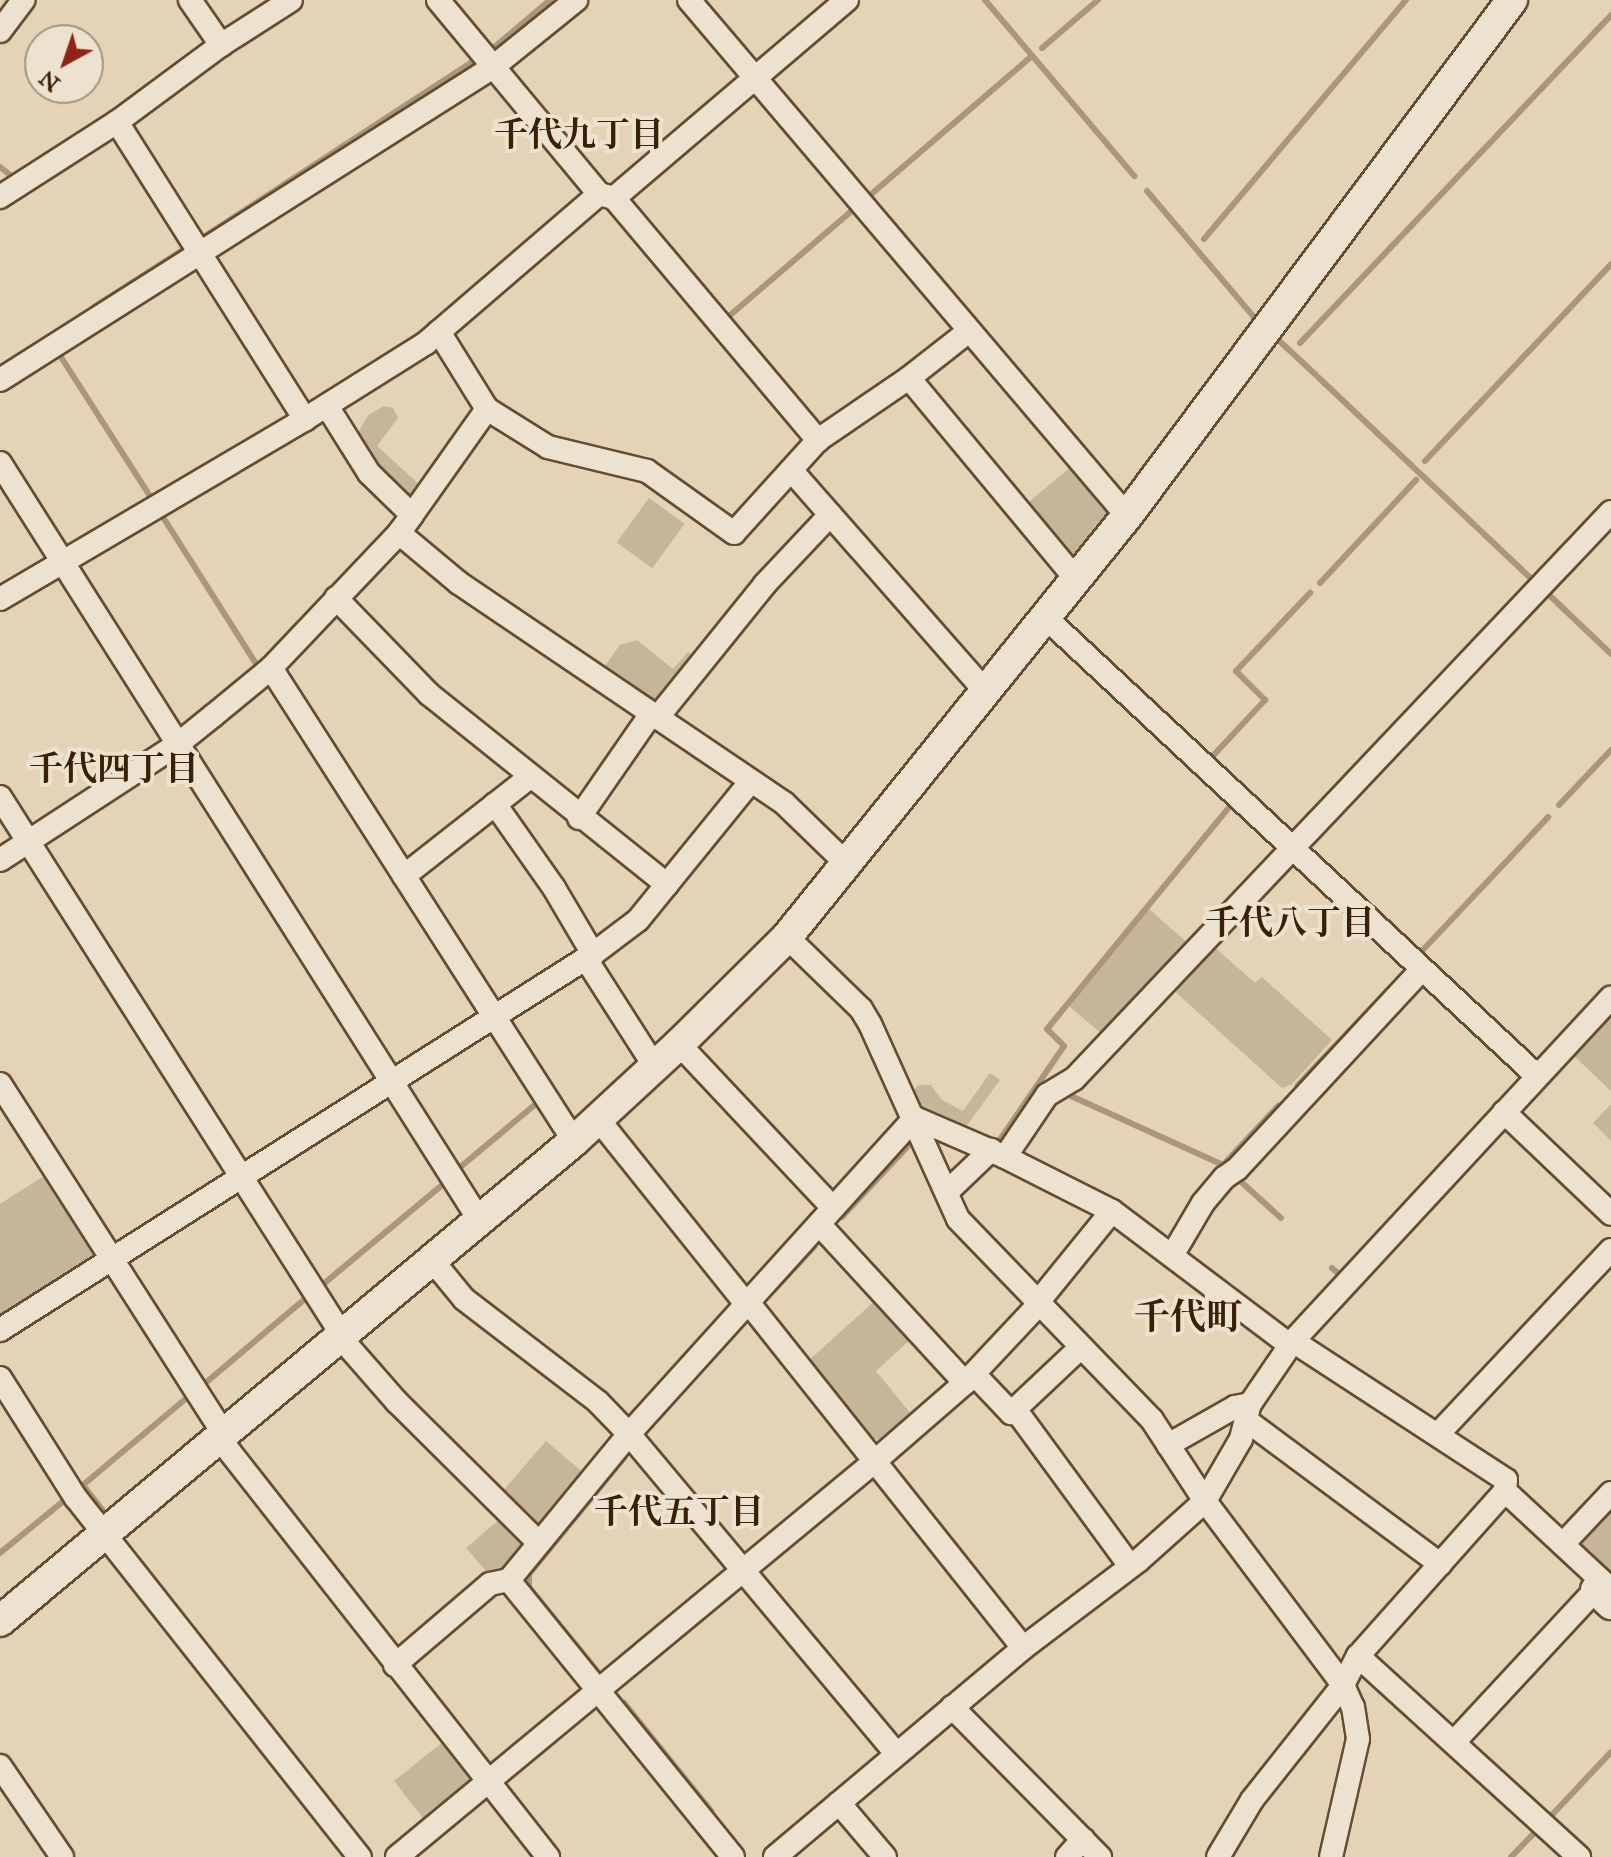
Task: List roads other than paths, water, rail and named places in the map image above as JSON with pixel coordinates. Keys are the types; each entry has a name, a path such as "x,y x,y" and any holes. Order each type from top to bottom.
{"street":[{"path":"0,31 23,0"},
{"path":"190,0 221,45"},
{"path":"4,189 117,122 221,45 291,0"},
{"path":"438,0 818,440"},
{"path":"0,380 493,67 576,0"},
{"path":"689,0 1127,516"},
{"path":"0,599 327,406 439,332 755,78 847,0"},
{"path":"0,1621 574,1141 655,1067 787,937 1127,516 1512,0"},
{"path":"117,122 305,419"},
{"path":"439,332 487,409 548,447 647,471 734,533 818,440 909,378 969,331"},
{"path":"909,378 1076,579"},
{"path":"327,406 369,473 412,515"},
{"path":"0,860 178,744 271,668 348,585 355,584 399,533 487,409"},
{"path":"0,463 480,1221"},
{"path":"791,470 985,691"},
{"path":"947,1192 998,1154 1047,1095 1074,1079 1611,512"},
{"path":"579,818 654,716 765,584 830,515"},
{"path":"399,533 459,583 784,803 846,863"},
{"path":"336,598 429,694 579,818 667,885"},
{"path":"1045,617 1537,1076"},
{"path":"271,668 574,1141"},
{"path":"404,876 530,777"},
{"path":"0,1330 590,956 638,920 751,781"},
{"path":"0,797 341,1336 397,1402 539,1543"},
{"path":"495,804 554,888 655,1067"},
{"path":"787,937 861,1009 889,1059 958,1219 1152,1420 1205,1501 1343,1685 1353,1707 1358,1739 1331,1857"},
{"path":"1173,1254 1203,1203 1224,1178 1237,1169 1422,969"},
{"path":"775,1857 1023,1648 1130,1566 1205,1501 1241,1439 1248,1412 1292,1343 1611,998"},
{"path":"679,1044 969,1378 1011,1413 1081,1347"},
{"path":"0,1084 222,1436 395,1665 548,1857"},
{"path":"1504,1112 1611,1214"},
{"path":"915,1118 998,1154 1112,1211 1292,1343 1439,1433 1506,1480 1505,1491 1358,1656 1343,1685 1252,1800 1218,1857"},
{"path":"395,1665 490,1584 509,1580 629,1434 915,1118"},
{"path":"598,1119 1023,1648"},
{"path":"397,1857 744,1571 969,1378 1039,1302 1112,1211"},
{"path":"1439,1433 1611,1250"},
{"path":"432,1260 464,1299 598,1402 629,1434 897,1754"},
{"path":"0,1378 76,1498 360,1857"},
{"path":"1168,1445 1235,1407 1248,1412 1440,1564"},
{"path":"1015,1409 1130,1566"},
{"path":"1455,1741 1604,1597 1603,1582 1505,1491"},
{"path":"1563,1544 1611,1493"},
{"path":"509,1580 733,1857"},
{"path":"1358,1656 1579,1857"},
{"path":"952,1707 1100,1857"},
{"path":"0,1766 62,1857"},
{"path":"839,1803 885,1857"},
{"path":"1067,1857 1083,1839"}],"waterway":[{"path":"491,50 550,0"},
{"path":"985,0 1134,176"},
{"path":"1042,48 1098,0"},
{"path":"1204,239 1406,0"},
{"path":"1300,343 1611,15"},
{"path":"868,197 1032,56"},
{"path":"202,238 475,60"},
{"path":"0,167 13,177"},
{"path":"1147,191 1258,322"},
{"path":"728,317 855,208"},
{"path":"94,307 186,248"},
{"path":"1425,461 1611,264"},
{"path":"1274,336 1316,375"},
{"path":"61,357 151,498"},
{"path":"1319,378 1534,581"},
{"path":"1320,583 1416,480"},
{"path":"161,514 257,665"},
{"path":"1546,592 1611,654"},
{"path":"1210,759 1265,700 1236,671 1310,593"},
{"path":"1559,805 1611,750"},
{"path":"999,1141 1064,1046 1047,1029 1232,804"},
{"path":"1420,953 1548,817"},
{"path":"1298,1085 1386,992"},
{"path":"1071,1096 1223,1165 1278,1106"},
{"path":"458,1169 537,1103"},
{"path":"842,1217 908,1146"},
{"path":"1238,1179 1281,1218"},
{"path":"321,1286 446,1182"},
{"path":"774,1290 814,1247"},
{"path":"1332,1268 1340,1275"},
{"path":"203,1385 306,1298"},
{"path":"104,1512 83,1485 189,1396"},
{"path":"597,1671 529,1587 529,1574 624,1458"},
{"path":"0,1553 66,1499 62,1494"},
{"path":"624,1703 711,1811"},
{"path":"1550,1817 1611,1752"},
{"path":"1511,1857 1537,1830"}],"district":[{"name":"千代九丁目","path":"579,135"},
{"name":"千代四丁目","path":"114,769"},
{"name":"千代八丁目","path":"1290,923"},
{"name":"千代町","path":"1188,1318"},
{"name":"千代五丁目","path":"679,1512"}]}
